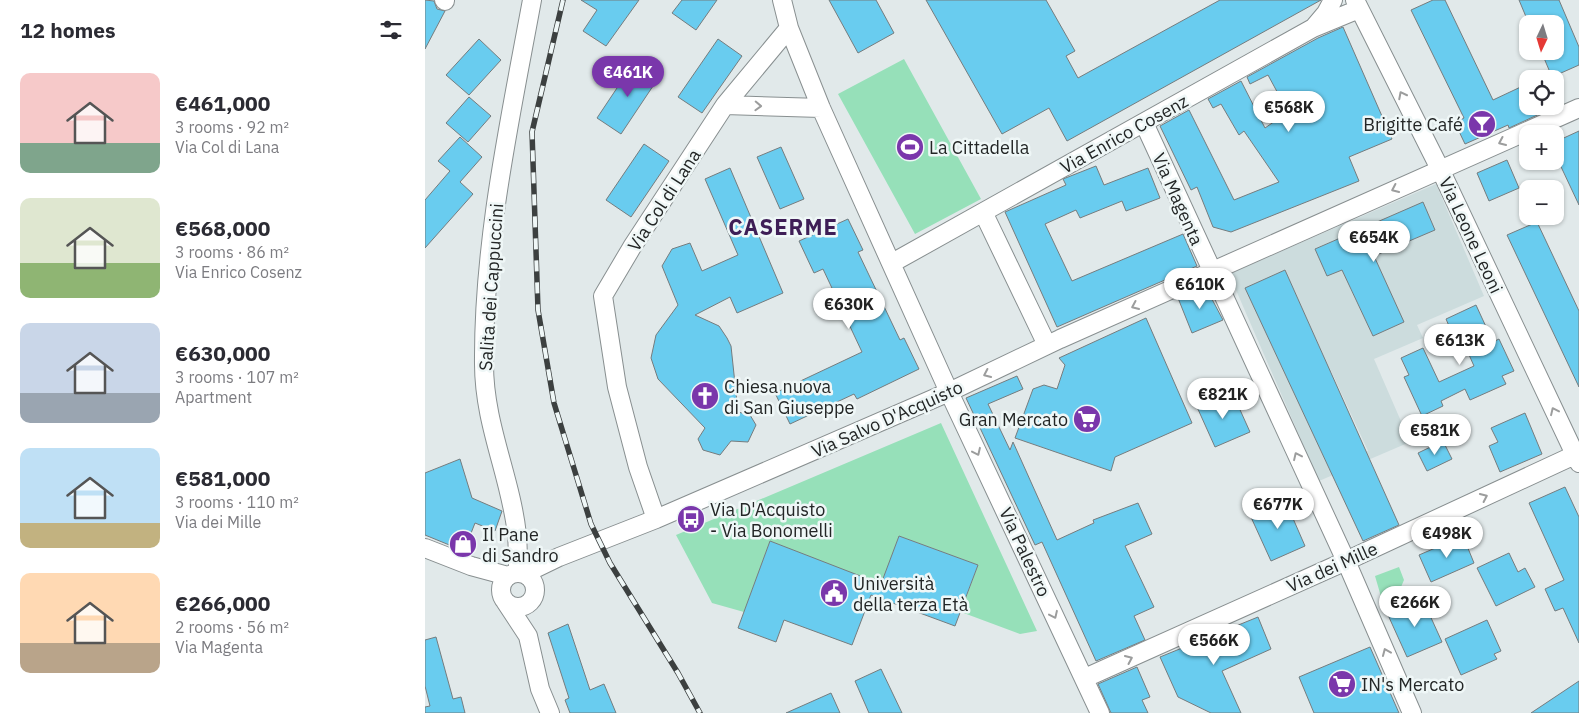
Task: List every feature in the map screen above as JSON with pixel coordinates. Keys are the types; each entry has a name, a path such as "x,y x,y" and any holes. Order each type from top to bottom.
{"street":[{"name":"Salita dei Cappuccini","path":"528,636 518,585 517,535 487,412 484,365 487,291 498,187 532,0"},
{"path":"725,105 821,108 789,28 783,0"},
{"path":"1313,28 1326,13 1333,0"},
{"name":"Via Enrico Cosenz","path":"892,263 984,214 1143,122 1357,4"},
{"name":"Via Leone Leoni","path":"1357,4 1440,169 1578,457"},
{"name":"Via Col di Lana","path":"656,520 638,467 619,396 603,296 632,247 725,105 789,28"},
{"name":"Via Palestro","path":"821,108 949,392 1085,678 1099,713"},
{"name":"Via Salvo D'Acquisto","path":"518,585 559,557 656,520 949,392 1047,345 1579,108"},
{"name":"Via Magenta","path":"1143,122 1211,273 1346,561 1412,713"},
{"path":"984,214 1047,345"},
{"name":"Via dei Mille","path":"1085,678 1578,457"},
{"path":"425,548 518,585 541,689 550,713"}],"shaded area":[{"path":"1436,184 1484,296 1417,325 1423,338 1374,359 1410,442 1319,481 1229,274","holes":["1423,203 1434,230 1327,276 1316,248","1285,270 1325,359 1286,376 1246,288","1350,288 1404,322 1373,336","1331,371 1368,451 1329,469 1293,388"]}],"green space":[{"name":"La Cittadella","path":"904,59 981,199 915,234 838,94"},
{"path":"941,423 1037,631 1020,634 961,612 978,565 899,536 881,585 770,541 744,612 712,603 676,535"},
{"path":"1399,567 1404,580 1398,594 1382,600 1375,576"}],"building":[{"path":"425,0 434,1 437,9 445,11 425,49"},
{"path":"581,0 639,0 606,46 583,31 597,10"},
{"path":"682,0 717,0 696,30 672,13"},
{"path":"829,0 876,0 894,33 858,53"},
{"path":"926,0 1046,0 1075,51 1066,56 1078,78 1220,0 1321,0 1067,141 1049,108 1002,134"},
{"path":"1433,0 1445,0 1493,100 1519,88 1519,115 1537,115 1509,128 1508,125 1465,144 1455,123 1464,118 1411,10"},
{"path":"1519,0 1559,0 1579,47 1579,65 1564,72 1564,70 1549,70 1545,60 1564,60 1564,15 1525,15"},
{"path":"1343,27 1392,139 1349,157 1359,181 1231,232 1213,227 1197,187 1191,190 1160,126 1189,110 1234,200 1279,182 1244,131 1239,135 1221,104 1213,108 1208,99 1241,81 1265,128 1288,112 1268,75 1250,84 1247,77 1318,38"},
{"path":"479,39 501,60 469,95 446,75"},
{"path":"718,39 742,56 702,113 678,97"},
{"path":"635,61 659,77 621,134 597,118"},
{"path":"469,97 491,116 468,142 446,123"},
{"path":"1579,131 1579,205 1563,170 1564,138"},
{"path":"460,137 482,157 460,182 473,194 425,248 425,200 450,171 438,161"},
{"path":"644,144 669,161 631,217 606,200"},
{"path":"781,147 804,199 780,209 757,157"},
{"path":"1507,160 1519,188 1489,201 1477,173"},
{"path":"1096,166 1104,185 1148,168 1160,198 1126,211 1122,201 1080,218 1076,210 1045,224 1072,281 1183,234 1197,266 1057,327 1005,212 1066,185 1063,179"},
{"path":"730,168 783,293 737,313 730,297 695,315 719,326 727,338 731,346 738,412 750,415 756,425 748,442 731,441 720,455 703,450 698,439 705,428 658,379 651,358 656,335 678,305 662,266 672,249 690,243 702,271 738,255 705,179"},
{"path":"1423,202 1435,230 1374,256 1404,322 1373,336 1342,270 1327,276 1315,249"},
{"path":"848,219 863,250 858,252 900,340 904,338 919,369 857,399 854,394 790,424 775,393 862,352 823,269 814,273 799,241"},
{"path":"1530,225 1538,225 1579,311 1579,387 1507,235"},
{"path":"1285,270 1399,525 1363,541 1245,288"},
{"path":"1205,286 1223,320 1192,333 1178,298"},
{"path":"1476,305 1493,342 1499,339 1514,371 1502,376 1506,384 1470,400 1465,389 1441,401 1443,406 1422,416 1404,377 1409,375 1401,358 1423,348 1439,382 1474,366 1458,330 1452,333 1446,319"},
{"path":"1146,318 1192,423 1115,457 1111,471 1015,438 1033,389 1044,385 1057,389 1065,365 1059,358"},
{"path":"1017,376 1023,389 988,404 1010,450 1013,442 1057,540 1094,523 1093,520 1138,503 1152,534 1125,546 1154,607 1134,616 1145,640 1096,661 1042,542 1035,545 966,398"},
{"path":"1232,392 1250,432 1215,447 1197,407"},
{"path":"1525,413 1542,454 1500,472 1489,446 1498,442 1491,428"},
{"path":"1443,441 1452,459 1427,471 1418,453"},
{"path":"460,459 472,498 502,511 495,531 475,523 464,551 425,535 425,473"},
{"path":"1565,487 1579,517 1579,643 1563,608 1555,611 1545,589 1564,580 1529,503"},
{"path":"1285,500 1305,546 1271,561 1250,515"},
{"path":"899,536 978,565 955,626 871,595 852,645 784,620 776,642 738,628 770,541 881,584"},
{"path":"1463,536 1474,563 1431,582 1419,555"},
{"path":"1509,553 1518,572 1525,568 1535,587 1496,606 1477,568"},
{"path":"1423,600 1442,642 1407,657 1388,615"},
{"path":"1258,617 1271,649 1222,671 1241,713 1211,713 1178,697 1160,657"},
{"path":"1487,620 1501,651 1494,654 1497,659 1461,675 1445,639"},
{"path":"568,624 590,690 604,684 616,713 570,713 565,700 569,698 548,633"},
{"path":"436,637 453,699 461,697 465,713 425,713 425,707 430,706 425,686 425,640"},
{"path":"1370,647 1399,713 1314,713 1299,677"},
{"path":"1137,667 1150,697 1142,700 1148,713 1111,713 1098,684"},
{"path":"881,669 902,713 869,713 855,681"},
{"path":"1579,681 1579,713 1531,713"},
{"path":"831,693 840,713 786,713"}],"railway":[{"path":"563,0 532,132 538,310 554,403 591,524 610,563 678,673 700,713"}],"place":[{"name":"Brigitte Café","path":"1482,124"},
{"name":"La Cittadella","path":"910,147"},
{"name":"Chiesa nuova di San Giuseppe","path":"705,396"},
{"name":"Gran Mercato","path":"1087,419"},
{"name":"Via D'Acquisto - Via Bonomelli","path":"691,519"},
{"name":"Il Pane di Sandro","path":"463,544"},
{"name":"Università della terza Età","path":"834,593"},
{"name":"IN's Mercato","path":"1342,684"}],"district":[{"name":"CASERME","path":"783,226"}]}
